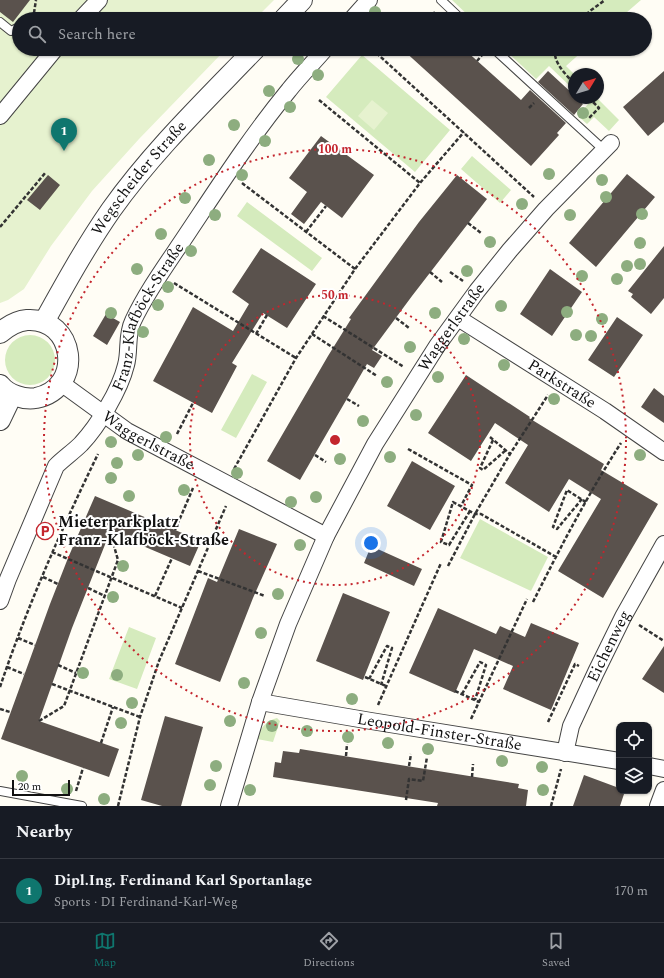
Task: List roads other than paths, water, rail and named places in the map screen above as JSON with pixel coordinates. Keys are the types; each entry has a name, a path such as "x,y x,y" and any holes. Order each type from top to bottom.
{"street":[{"path":"88,12 99,0"},
{"path":"291,12 302,0"},
{"path":"358,12 369,0"},
{"path":"0,116 49,56"},
{"name":"Wegscheider Straße","path":"44,322 71,273 112,209 173,134 248,56"},
{"name":"Franz-Klafböck-Straße","path":"0,601 56,466 64,457 80,445 104,414 120,382 126,365 127,344 132,322 160,274 227,172 290,89 319,56"},
{"name":"Waggerlstraße","path":"229,806 260,702 288,624 326,536 375,444 437,346 510,250 546,209 607,147"},
{"name":"Parkstraße","path":"458,318 557,380 664,452"},
{"path":"0,333 6,327 20,321 34,320 44,322 55,329 62,338 68,350 69,362 61,383 53,391 42,396 31,399 6,390 0,420"},
{"name":"Waggerlstraße","path":"61,383 127,431 326,536"},
{"name":"Eichenweg","path":"565,753 571,726 623,617 664,544"},
{"name":"Leopold-Finster-Straße","path":"260,702 616,761"},
{"path":"652,767 664,769"},
{"path":"658,806 664,790"}],"lane":[{"path":"441,0 454,12"},
{"path":"0,22 12,30"},
{"path":"502,56 580,128 607,147"},
{"path":"0,791 82,806"}],"place":[{"name":"Dipl.Ing. Ferdinand Karl Sportanlage","path":"64,151"},
{"name":"Mieterparkplatz Franz-Klafböck-Straße","path":"45,531"}]}
